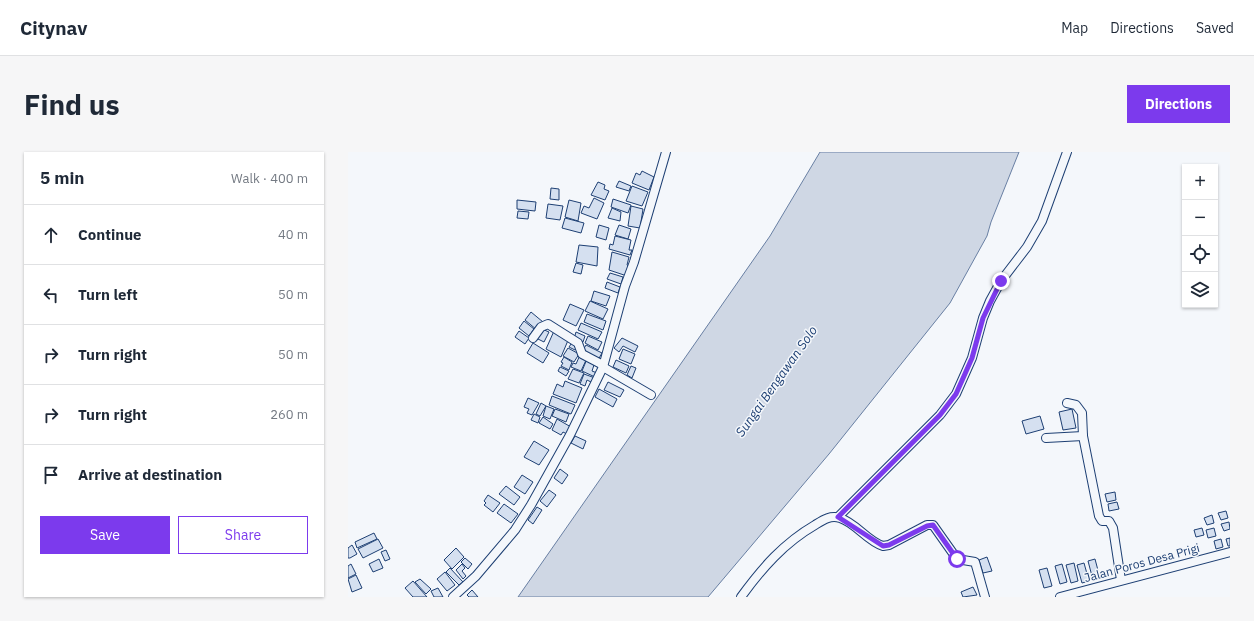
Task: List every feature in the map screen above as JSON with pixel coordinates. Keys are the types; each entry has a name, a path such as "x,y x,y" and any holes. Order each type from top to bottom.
{"street":[{"path":"453,597 476,576 515,530 531,505 570,435 603,366 666,152"},
{"path":"838,517 940,415 956,394 972,358 983,318 990,301 1001,281 1027,248 1042,221 1067,152"},
{"path":"533,338 541,327 548,324 578,343 582,354 651,395"},
{"path":"1066,403 1076,405 1082,413 1083,436 1099,516 1102,521 1109,521 1113,528 1121,580"},
{"path":"1046,438 1083,436"},
{"path":"741,597 763,567 783,547 802,533 831,517 838,517 883,546 889,545 927,526 933,525 957,559 975,562 985,597"},
{"name":"Jalan Poros Desa Prigi","path":"1060,597 1230,552"}],"water":[{"name":"Sungai Bengawan Solo","path":"820,152 1019,152 991,222 987,236 950,303 829,454 708,597 518,597 770,236"}],"building":[{"path":"642,171 654,177 649,190 632,183 636,173 640,175"},
{"path":"619,181 631,186 629,191 616,187"},
{"path":"598,182 605,185 604,189 609,191 605,200 591,195"},
{"path":"632,186 648,192 642,206 626,201"},
{"path":"551,188 559,189 559,200 550,199"},
{"path":"594,198 604,203 597,219 581,213 584,206 589,208"},
{"path":"613,199 631,205 628,213 611,207"},
{"path":"517,200 536,202 535,211 517,209"},
{"path":"569,200 581,203 578,221 565,217"},
{"path":"548,204 563,206 560,220 546,218"},
{"path":"631,206 643,209 640,228 628,226"},
{"path":"612,208 621,212 620,221 608,218"},
{"path":"518,211 529,212 528,219 517,218"},
{"path":"565,218 584,223 581,233 562,228"},
{"path":"599,225 609,228 606,240 596,237"},
{"path":"619,225 631,229 628,239 615,235"},
{"path":"615,236 631,240 629,250 632,250 630,255 609,249 610,244 613,245"},
{"path":"579,245 598,247 597,266 576,262"},
{"path":"612,252 629,257 627,265 630,267 627,276 609,270"},
{"path":"576,263 583,265 581,274 573,272"},
{"path":"610,273 623,277 621,284 607,279"},
{"path":"607,282 620,287 618,293 605,288"},
{"path":"594,291 610,296 606,306 591,301"},
{"path":"590,301 608,309 603,319 585,311"},
{"path":"570,304 584,310 576,326 563,320"},
{"path":"531,312 543,322 537,330 525,320"},
{"path":"587,314 606,321 603,330 584,322"},
{"path":"524,321 534,329 529,336 519,328"},
{"path":"581,323 602,332 598,339 578,330"},
{"path":"542,329 549,332 544,342 536,338"},
{"path":"519,331 529,338 525,344 515,337"},
{"path":"554,331 569,338 561,357 546,349"},
{"path":"576,332 585,336 583,342 574,339"},
{"path":"588,336 602,342 598,350 585,343"},
{"path":"622,338 638,346 635,352 623,346 619,352 614,348"},
{"path":"573,341 578,344 575,350 569,347"},
{"path":"533,343 549,353 543,363 527,353"},
{"path":"586,345 602,353 598,360 582,352"},
{"path":"568,348 579,354 574,362 563,356"},
{"path":"623,349 635,354 631,364 619,359"},
{"path":"580,355 587,358 581,371 571,367 573,363 576,364"},
{"path":"564,357 572,362 569,370 561,366 563,363 561,362"},
{"path":"587,359 595,362 592,371 597,373 595,377 582,371"},
{"path":"616,360 629,366 626,373 613,367"},
{"path":"631,366 636,368 632,378 627,375"},
{"path":"560,367 569,371 566,376 558,371"},
{"path":"573,369 584,373 579,383 568,379"},
{"path":"584,374 595,378 593,383 587,380 585,386 580,384"},
{"path":"565,381 582,388 576,403 553,394 557,384 563,387"},
{"path":"608,382 624,390 620,397 604,390"},
{"path":"599,389 617,399 613,407 595,397"},
{"path":"552,396 575,405 571,414 549,405"},
{"path":"528,398 539,403 532,415 527,413 529,409 524,407"},
{"path":"541,403 546,406 540,416 536,414"},
{"path":"546,406 554,409 550,419 543,416"},
{"path":"555,409 569,414 566,422 552,416"},
{"path":"1072,409 1076,428 1063,430 1059,412"},
{"path":"534,414 540,417 538,423 531,420"},
{"path":"1040,416 1044,429 1026,434 1022,421"},
{"path":"543,417 553,424 550,429 539,423"},
{"path":"557,419 571,427 567,434 563,432 561,435 552,430"},
{"path":"575,436 586,441 583,449 571,443"},
{"path":"534,441 549,450 539,465 524,457"},
{"path":"560,469 568,475 562,484 554,478"},
{"path":"522,475 533,482 525,494 514,487"},
{"path":"506,486 520,497 514,505 499,494"},
{"path":"549,490 556,495 547,507 540,501"},
{"path":"1115,492 1116,500 1107,502 1105,494"},
{"path":"488,495 500,503 493,512 484,505 486,503 484,501"},
{"path":"1117,502 1119,509 1109,511 1108,504"},
{"path":"504,504 518,514 511,523 497,513"},
{"path":"537,507 542,510 533,524 528,520"},
{"path":"1226,511 1228,518 1221,520 1218,513"},
{"path":"1212,515 1214,523 1207,525 1204,518"},
{"path":"1229,522 1230,529 1224,531 1221,524"},
{"path":"1202,528 1204,535 1196,537 1194,530"},
{"path":"1214,528 1216,536 1208,538 1206,530"},
{"path":"374,533 377,539 357,548 355,542"},
{"path":"1230,538 1230,546 1228,546 1226,539"},
{"path":"378,539 383,548 363,558 358,549"},
{"path":"1221,539 1223,547 1216,549 1214,541"},
{"path":"352,545 357,554 348,558 348,548"},
{"path":"456,548 464,557 452,569 444,560"},
{"path":"386,550 390,559 385,561 381,552"},
{"path":"987,557 992,571 983,573 979,560"},
{"path":"465,558 472,564 468,569 461,562"},
{"path":"379,559 383,568 373,572 369,564"},
{"path":"1095,559 1100,578 1093,580 1088,561"},
{"path":"1074,563 1078,581 1071,583 1066,565"},
{"path":"1084,563 1089,581 1082,583 1077,565"},
{"path":"351,564 356,574 348,578 348,566"},
{"path":"462,564 465,568 462,571 466,576 463,579 456,570"},
{"path":"1062,564 1067,582 1060,584 1055,566"},
{"path":"450,568 463,582 459,585 446,572"},
{"path":"1047,568 1052,586 1044,588 1039,570"},
{"path":"445,572 455,585 447,591 437,579"},
{"path":"356,575 362,588 352,592 348,579"},
{"path":"420,579 431,589 426,594 415,582"},
{"path":"413,581 427,597 413,597 405,588"},
{"path":"973,587 977,595 963,597 961,592"},
{"path":"438,588 443,597 434,597 431,591"},
{"path":"472,590 478,597 469,597 467,595"}],"route":[{"path":"957,559 933,525 927,526 889,545 883,546 838,517 903,450 940,415 956,394 964,379 972,358 983,318 1001,281"}]}
